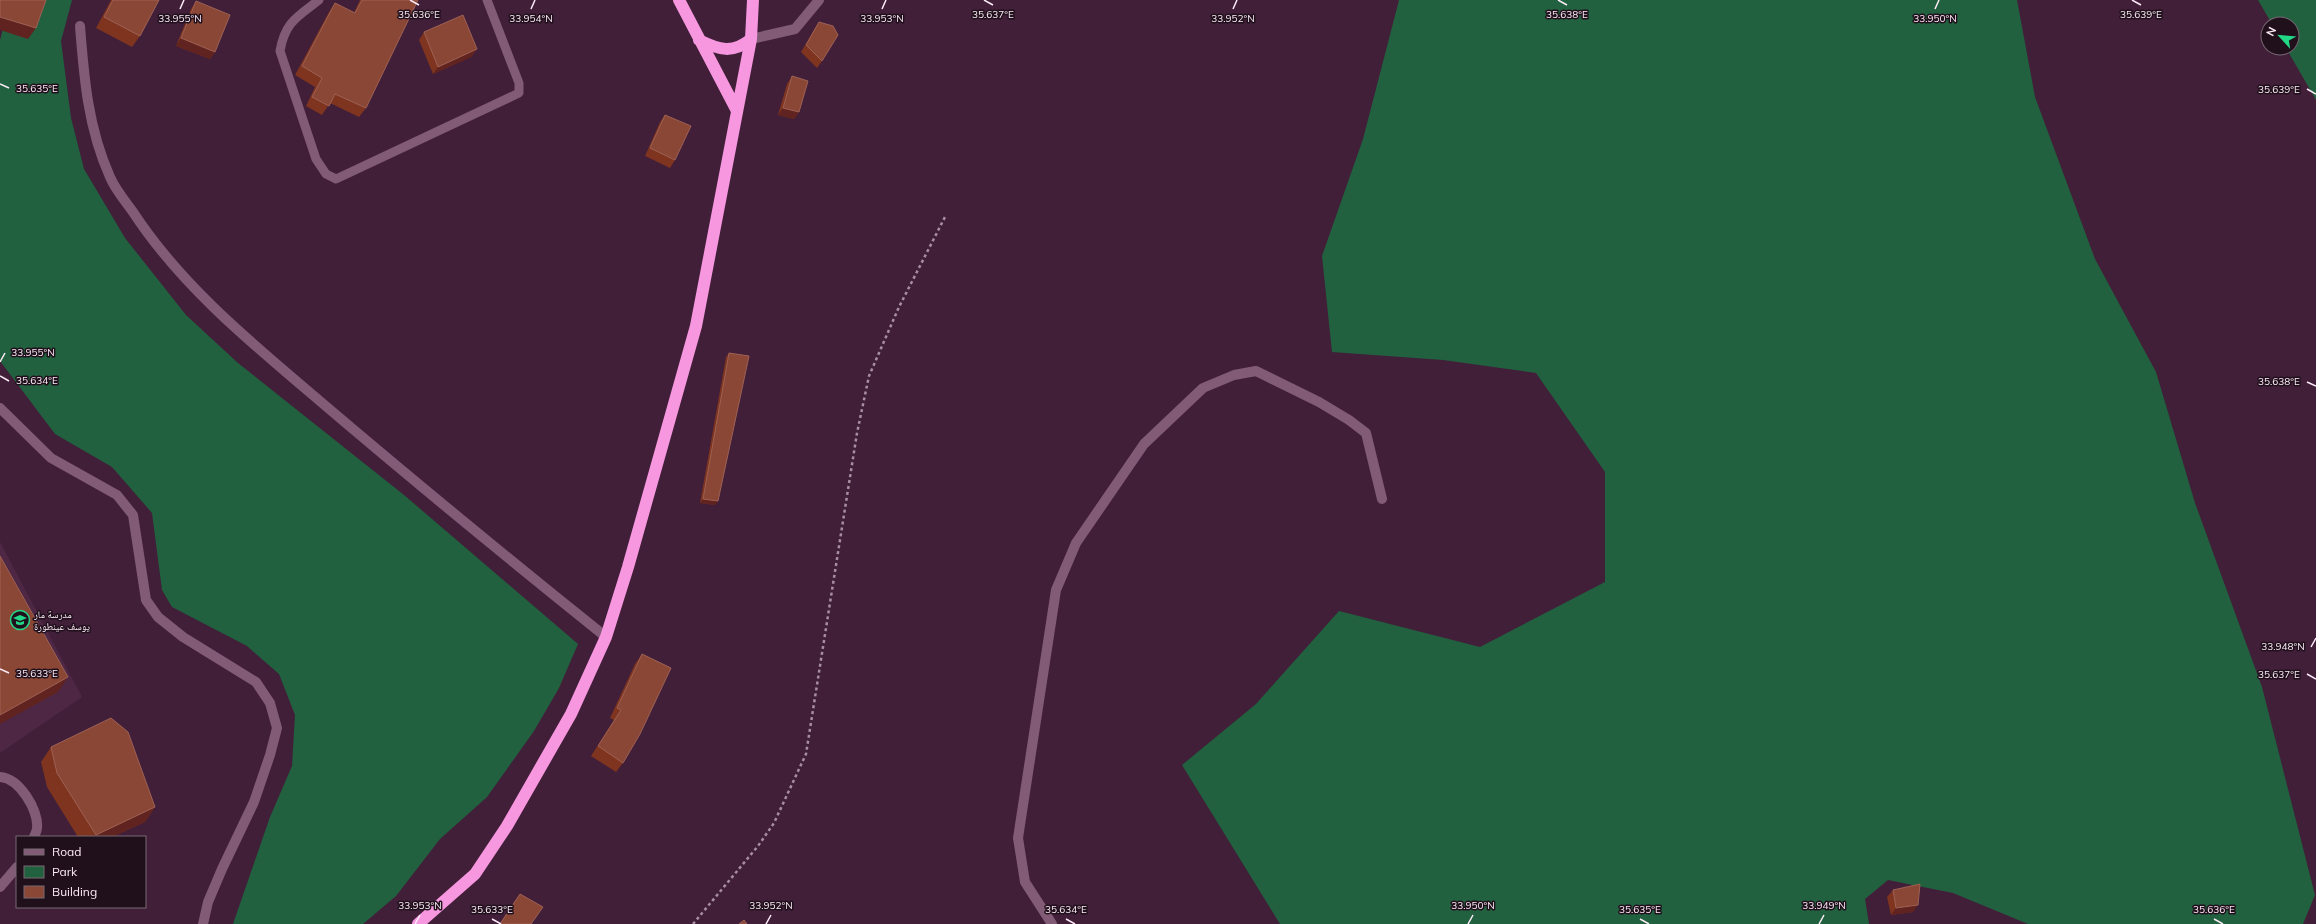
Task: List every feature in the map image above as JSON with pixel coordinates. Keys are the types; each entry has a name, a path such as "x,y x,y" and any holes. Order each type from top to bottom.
{"highway":[{"path":"679,0 737,111"},
{"path":"418,924 475,874 507,826 571,714 606,637 628,567 696,326 751,39 753,0"},
{"path":"699,40 713,47 728,50 743,46 751,39"}],"street":[{"path":"751,39 795,29 820,0"},
{"path":"80,26 84,83 94,135 111,179 144,229 183,276 261,351 440,503 606,637"},
{"path":"1052,924 1025,882 1018,838 1056,590 1076,543 1144,444 1203,388 1234,375 1256,371 1319,402 1349,420 1366,434 1382,499"},
{"path":"0,408 51,458 117,495 133,515 146,600 158,617 183,637 256,682 270,703 277,728 270,755 254,802 208,902 203,924"},
{"path":"0,778 20,788 33,807 37,828 34,836"},
{"path":"0,887 16,868"}],"lane":[{"path":"319,0 291,22 282,34 280,51 316,159 326,174 336,179 519,93 520,83 486,0"}],"path":[{"path":"693,924 758,846 774,823 806,754 857,433 869,376 899,307 946,215"}],"shaded area":[{"name":"مدرسة مار يوسف عينطورة","path":"0,542 82,697 0,753"}],"green space":[{"path":"11,0 72,0 61,41 71,118 84,169 125,238 186,315 238,363 404,495 578,644 559,688 534,731 487,797 440,839 396,896 363,924 233,924 270,817 292,766 295,715 279,674 247,646 172,607 162,590 152,513 112,467 55,434 0,361 0,40"},
{"path":"1399,0 2017,0 2035,97 2095,259 2156,372 2195,503 2262,687 2315,895 2303,924 2028,924 1953,893 1888,880 1865,899 1869,924 1280,924 1182,765 1256,704 1339,611 1480,647 1605,582 1605,472 1536,373 1443,360 1332,352 1322,256 1363,139"},
{"path":"2258,0 2316,0 2316,100 2291,56 2300,56 2300,16 2267,16"}],"building":[{"path":"0,0 46,0 36,28 0,17"},
{"path":"113,0 159,0 140,36 104,17"},
{"path":"362,0 418,0 366,108 335,94 329,106 312,97 322,78 302,66 335,3 355,13"},
{"path":"196,1 230,15 215,52 181,38"},
{"path":"463,15 477,49 438,67 424,32"},
{"path":"819,22 833,26 838,35 822,61 806,45"},
{"path":"792,76 808,81 799,112 783,108"},
{"path":"665,115 691,126 675,160 650,148"},
{"path":"729,353 749,356 718,501 703,499"},
{"name":"مدرسة مار يوسف عينطورة","path":"0,556 68,677 0,715"},
{"path":"642,654 671,668 640,734 623,763 598,746 621,710 617,708"},
{"path":"111,718 128,732 155,807 96,835 57,773 51,747"},
{"path":"1920,884 1918,905 1896,908 1893,890"},
{"path":"520,894 543,907 531,924 500,924"},
{"path":"744,920 747,924 739,924"}],"place":[{"name":"مدرسة مار يوسف عينطورة","path":"20,620"}]}
